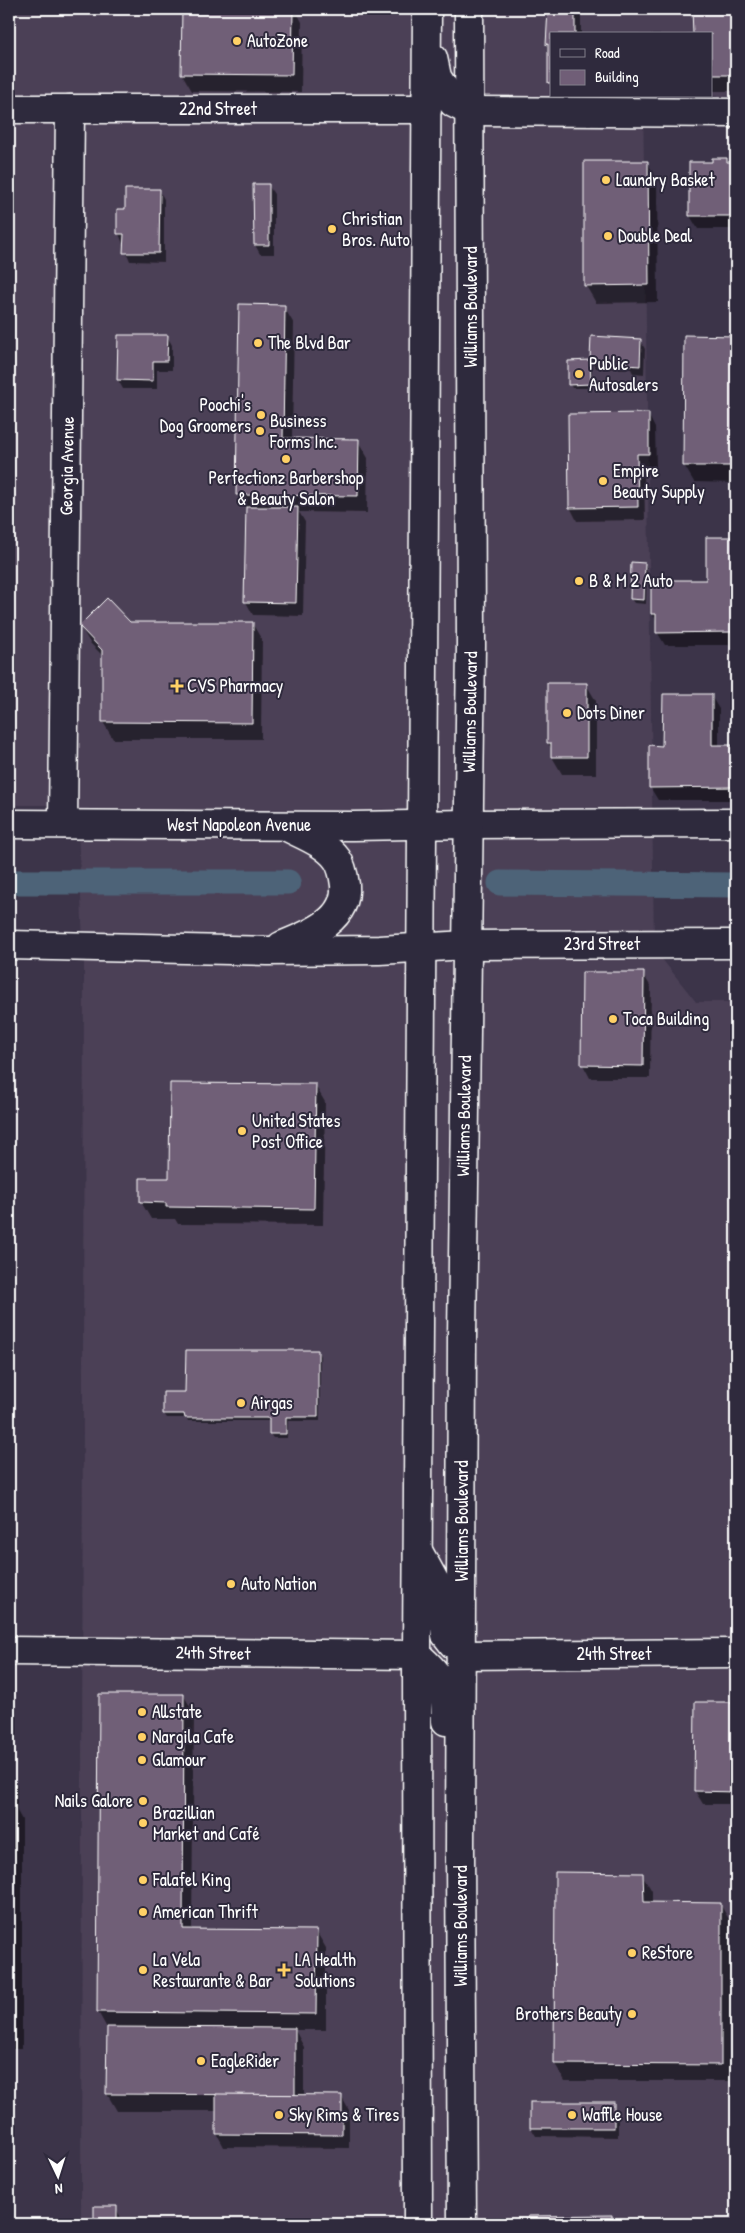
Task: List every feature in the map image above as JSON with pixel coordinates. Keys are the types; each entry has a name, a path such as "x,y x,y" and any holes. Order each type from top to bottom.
{"main road":[{"name":"Williams Boulevard","path":"462,2224 462,1338 469,824 471,289 469,9"},
{"path":"427,22 437,77 452,103 469,111 736,113"},
{"path":"418,2224 417,1655 427,22"},
{"name":"22nd Street","path":"9,108 427,109"},
{"name":"Georgia Avenue","path":"63,824 70,109"},
{"path":"469,824 736,823"},
{"name":"West Napoleon Avenue","path":"9,824 282,824 353,826 469,824"},
{"path":"268,951 311,934 323,926 338,913 346,894 344,877 337,859 322,845 282,824"},
{"name":"23rd Street","path":"467,945 736,944"},
{"path":"9,945 268,951 467,945"},
{"path":"418,1549 440,1591 446,1635 462,1655"},
{"name":"24th Street","path":"9,1651 417,1655"},
{"name":"24th Street","path":"462,1655 736,1653"},
{"path":"417,1655 435,1670 445,1690 448,1763 461,1784"}],"shaded area":[{"path":"9,9 736,9 736,97 712,96 712,32 550,32 550,98 643,98 654,949 696,1002 736,1002 736,2224 81,2224 84,965 77,805 9,805"}],"building":[{"name":"AutoZone","path":"182,9 293,9 292,75 181,74"},
{"path":"548,9 575,9 575,32 550,32 550,83 548,83 548,44 546,45"},
{"path":"692,9 736,9 736,75 713,75 712,32 693,32"},
{"path":"712,158 727,158 727,162 736,162 736,216 689,216 689,162 712,162"},
{"path":"584,161 648,161 649,285 584,286"},
{"path":"253,184 269,184 269,245 254,245"},
{"path":"125,189 160,189 159,253 123,253 124,234 117,234 117,209 125,209"},
{"path":"239,304 285,305 283,438 359,439 358,496 236,495"},
{"path":"118,335 168,335 167,361 153,361 153,381 117,380"},
{"path":"684,335 736,336 736,466 683,466"},
{"path":"591,336 641,339 640,366 627,365 627,361 590,359"},
{"path":"590,360 591,384 568,385 568,361"},
{"name":"Empire Beauty Supply","path":"649,413 649,454 637,454 638,507 569,508 568,414"},
{"path":"246,507 298,507 296,603 244,602"},
{"path":"706,537 736,537 736,614 733,614 733,632 656,633 656,614 651,614 651,580 706,580"},
{"path":"631,562 645,563 644,600 630,599"},
{"name":"CVS Pharmacy","path":"107,598 130,622 253,622 252,723 102,722 102,650 79,626"},
{"name":"Dots Diner","path":"547,683 587,683 587,757 551,757 551,743 547,743"},
{"path":"663,694 712,694 712,745 732,745 732,750 736,750 736,787 649,788 649,745 662,746"},
{"name":"Toca Building","path":"582,972 644,972 643,1066 581,1065"},
{"name":"United States Post Office","path":"170,1083 316,1084 314,1209 166,1207 166,1203 140,1202 140,1178 169,1178"},
{"name":"Airgas","path":"186,1350 318,1350 318,1417 286,1417 286,1434 269,1434 269,1418 185,1418 184,1414 163,1414 163,1392 185,1392"},
{"path":"99,1694 184,1694 183,1929 317,1930 316,2014 97,2012"},
{"path":"695,1702 736,1702 736,1792 694,1791"},
{"path":"9,1802 13,1802 12,2033 9,2033"},
{"path":"555,1872 643,1873 644,1902 721,1903 721,2065 554,2064"},
{"name":"EagleRider","path":"107,2027 295,2028 295,2095 106,2094"},
{"name":"Sky Rims & Tires","path":"216,2094 342,2095 342,2135 216,2134"},
{"name":"Waffle House","path":"530,2102 614,2102 614,2128 530,2128"},
{"path":"94,2206 117,2206 117,2224 94,2224"},
{"path":"612,2215 612,2222 625,2222 625,2224 528,2224 528,2216"}],"waterway":[{"path":"9,882 288,882"},
{"path":"500,883 736,885"}],"place":[{"name":"AutoZone","path":"237,41"},
{"name":"Laundry Basket","path":"606,180"},
{"name":"Christian Bros. Auto","path":"332,229"},
{"name":"Double Deal","path":"608,236"},
{"name":"The Blvd Bar","path":"258,343"},
{"name":"Public Autosalers","path":"579,374"},
{"name":"Poochi's Dog Groomers","path":"261,415"},
{"name":"Business Forms Inc.","path":"260,431"},
{"name":"Perfectionz Barbershop & Beauty Salon","path":"286,459"},
{"name":"Empire Beauty Supply","path":"603,481"},
{"name":"B & M 2 Auto","path":"579,581"},
{"name":"CVS Pharmacy","path":"177,686"},
{"name":"Dots Diner","path":"567,713"},
{"name":"Toca Building","path":"613,1019"},
{"name":"United States Post Office","path":"242,1131"},
{"name":"Airgas","path":"241,1403"},
{"name":"Auto Nation","path":"231,1584"},
{"name":"Allstate","path":"142,1712"},
{"name":"Nargila Cafe","path":"142,1737"},
{"name":"Glamour","path":"142,1760"},
{"name":"Nails Galore","path":"143,1801"},
{"name":"Brazillian Market and Café","path":"143,1823"},
{"name":"Falafel King","path":"143,1880"},
{"name":"American Thrift","path":"143,1912"},
{"name":"ReStore","path":"632,1953"},
{"name":"La Vela Restaurante & Bar","path":"143,1970"},
{"name":"LA Health Solutions","path":"284,1970"},
{"name":"Brothers Beauty","path":"632,2014"},
{"name":"EagleRider","path":"201,2061"},
{"name":"Sky Rims & Tires","path":"279,2115"},
{"name":"Waffle House","path":"572,2115"}]}
